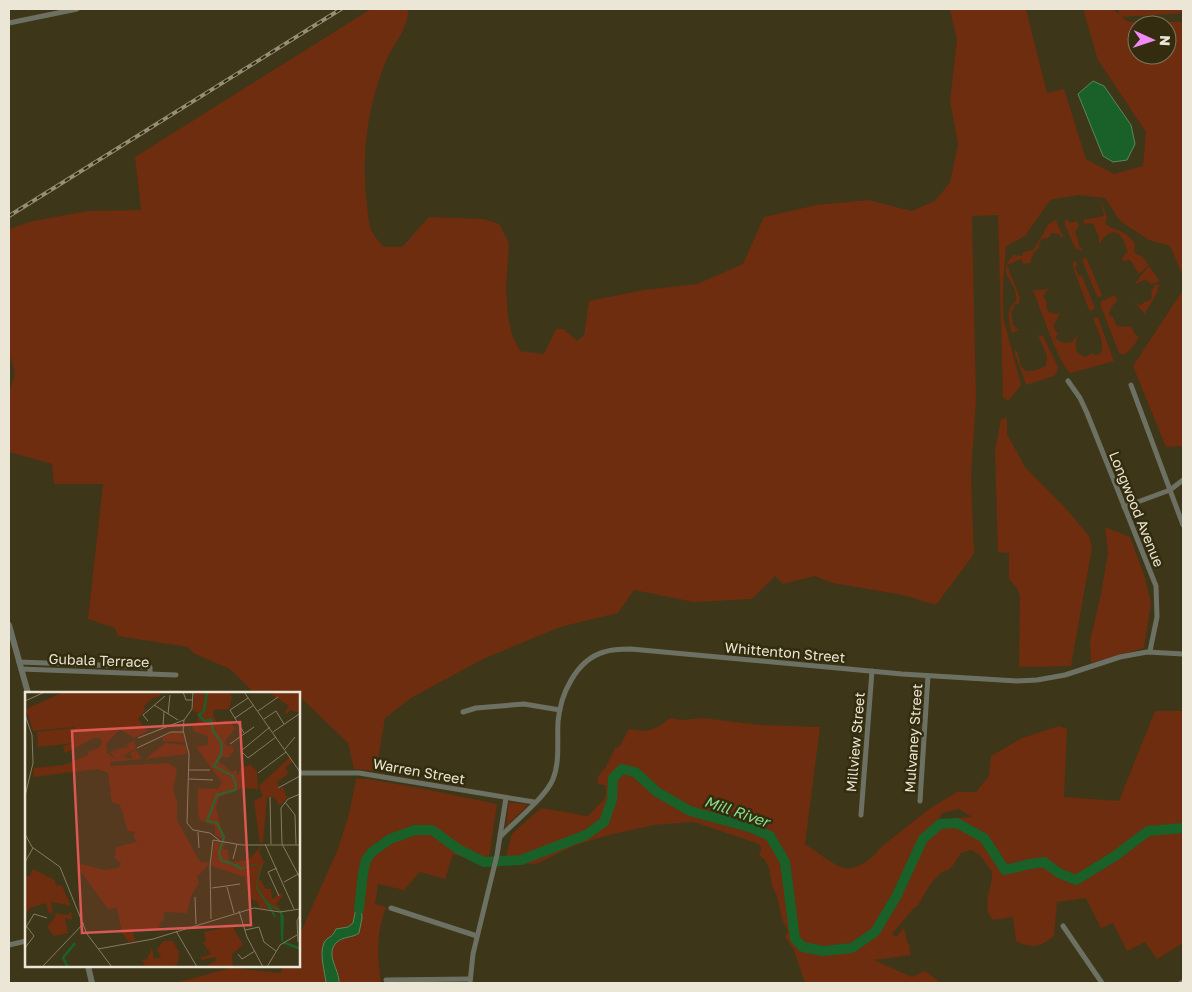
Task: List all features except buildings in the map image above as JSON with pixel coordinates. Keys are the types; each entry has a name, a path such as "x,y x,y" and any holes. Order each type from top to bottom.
{"street":[{"path":"9,23 58,11 77,9"},
{"name":"Longwood Avenue","path":"1068,381 1085,408 1156,586 1157,617 1150,651"},
{"path":"1130,385 1183,525"},
{"path":"1124,507 1170,490 1183,480"},
{"path":"9,625 28,692"},
{"name":"Whittenton Street","path":"501,836 549,787 554,775 560,710 566,691 581,667 596,655 615,650 631,649 928,676 1017,681 1038,680 1065,675 1120,657 1150,651 1183,654"},
{"name":"Gubala Terrace","path":"20,665 150,667 150,674"},
{"name":"Gubala Terrace","path":"20,665 176,674"},
{"name":"Millview Street","path":"861,815 872,671"},
{"name":"Mulvaney Street","path":"920,801 928,676"},
{"path":"463,712 476,708 524,704 560,710"},
{"name":"Warren Street","path":"300,773 354,772 534,802"},
{"path":"386,980 470,981 477,936 498,855 506,798"},
{"path":"391,908 477,936"},
{"path":"1063,926 1102,983"},
{"path":"9,945 25,941"},
{"path":"88,967 92,983"}],"shaded area":[{"path":"371,9 408,9 406,23 379,78 370,114 365,150 365,186 371,230 383,247 402,247 429,217 484,219 499,224 509,243 506,287 508,317 512,335 520,351 544,354 556,329 564,329 577,341 584,335 589,301 644,290 697,284 743,264 764,217 817,205 868,200 912,211 935,201 950,182 958,144 950,101 957,40 950,9 1026,9 1047,93 1064,89 1086,159 1114,174 1143,166 1146,132 1098,60 1083,9 1113,9 1119,14 1119,9 1183,9 1183,13 1127,15 1127,17 1122,17 1127,21 1127,65 1177,65 1177,22 1183,22 1183,276 1170,246 1149,240 1120,221 1105,198 1079,195 1050,200 1025,236 1006,246 1003,317 1021,385 1008,401 1003,397 998,215 972,216 976,400 971,476 974,554 936,605 903,595 832,583 815,576 783,584 775,576 752,599 694,602 634,590 618,613 560,627 483,659 411,698 385,718 376,771 354,769 348,743 300,697 300,692 293,690 288,692 253,692 230,669 193,653 188,647 118,636 115,628 88,619 103,484 54,484 52,464 9,452 9,393 15,373 9,353 9,229 33,221 88,211 141,210 135,157"},
{"path":"1093,81 1104,86 1131,125 1135,144 1127,160 1113,162 1103,156 1078,94"},
{"path":"1101,200 1107,218 1105,224 1129,236 1135,244 1134,252 1142,256 1149,265 1139,274 1130,260 1124,261 1122,259 1126,252 1128,254 1120,235 1113,232 1108,234 1099,244 1099,237 1093,224 1088,223 1085,225 1083,220 1104,216"},
{"path":"1067,219 1070,223 1078,221 1079,226 1075,232 1079,246 1083,250 1088,248 1081,251 1078,248 1076,250 1065,225"},
{"path":"1056,220 1063,237 1061,238 1059,234 1052,233 1048,238 1042,239 1030,263 1023,264 1021,259 1007,265 1013,255 1022,256 1023,252 1033,250 1048,224"},
{"path":"1086,257 1102,295 1100,297 1096,294 1082,260"},
{"path":"1075,261 1078,265 1075,267 1079,276 1082,276 1095,308 1092,311 1089,310 1073,267"},
{"path":"1007,265 1020,298 1019,303 1014,305 1011,311 1013,325 1020,329 1012,333 1009,312 1016,301 1016,294 1006,274"},
{"path":"1149,266 1159,280 1156,283 1150,284 1146,279 1136,284 1135,283"},
{"path":"1159,284 1157,293 1145,314 1133,301 1139,305 1150,300 1152,297 1151,290 1154,288 1154,285"},
{"path":"1049,288 1043,296 1050,313 1060,314 1053,326 1058,334 1056,336 1057,340 1065,343 1072,342 1078,334 1076,345 1078,353 1085,357 1093,353 1096,355 1100,354 1102,350 1101,341 1093,319 1096,317 1114,361 1071,373 1066,369 1033,290"},
{"path":"1183,290 1183,446 1166,447 1133,366"},
{"path":"1115,295 1117,301 1109,313 1110,316 1113,317 1117,326 1130,326 1139,337 1133,347 1124,355 1119,353 1100,304 1102,301"},
{"path":"1038,335 1043,336 1058,367 1057,372 1054,376 1026,385 1014,351 1017,351 1021,366 1026,371 1033,371 1046,366 1047,356"},
{"path":"1007,418 1007,434 1025,467 1069,512 1089,536 1092,548 1071,666 1019,667 1020,596 1017,588 1009,579 1009,553 998,552 995,451 1001,419"},
{"path":"1105,527 1130,537 1144,575 1151,603 1144,648 1091,663 1090,641 1108,553"},
{"path":"1155,711 1183,711 1183,943 1157,959 1145,942 1127,951 1113,923 1101,928 1086,898 1057,902 1054,936 1036,946 1022,944 1016,941 1013,917 993,920 989,915 987,903 992,872 979,854 971,850 961,853 948,870 942,872 931,883 918,905 892,934 896,937 904,928 908,944 911,945 909,947 911,955 874,960 912,977 925,971 941,983 805,983 794,950 785,937 788,931 782,919 777,896 772,886 769,868 765,860 759,855 761,849 759,844 694,822 654,825 609,835 576,845 536,864 504,863 512,834 541,808 589,815 604,799 606,794 606,786 597,783 599,775 629,729 647,731 660,726 670,718 682,720 703,718 760,725 820,727 805,844 829,861 843,868 853,868 864,863 929,809 957,792 976,792 989,776 991,756 1022,738 1059,726 1067,729 1064,797 1119,801","holes":["959,809 972,817 953,818 930,829 943,813"]},
{"path":"356,779 368,779 497,804 488,865 453,854 445,879 420,872 404,890 378,884 375,904 386,907 380,927 378,945 381,983 175,983 231,968 280,973 283,967 300,967 300,934 338,849 349,814"},
{"path":"509,802 528,805 506,826"},
{"path":"360,889 362,918 359,933 340,940 333,947 332,957 339,983 326,983 322,958 324,943 336,929 348,927 353,923"}],"waterway":[{"name":"Mill River","path":"359,909 366,860 372,852 390,839 415,830 432,830 458,849 484,862 521,860 586,835 604,822 612,800 613,778 622,769 635,772 657,792 690,811 749,827 770,836 785,862 795,939 803,947 823,951 852,948 875,932 896,897 923,839 940,824 957,823 984,838 1005,870 1044,862 1059,873 1076,880 1115,856 1148,831 1183,828"}],"railway":[{"path":"9,216 341,9"}]}
